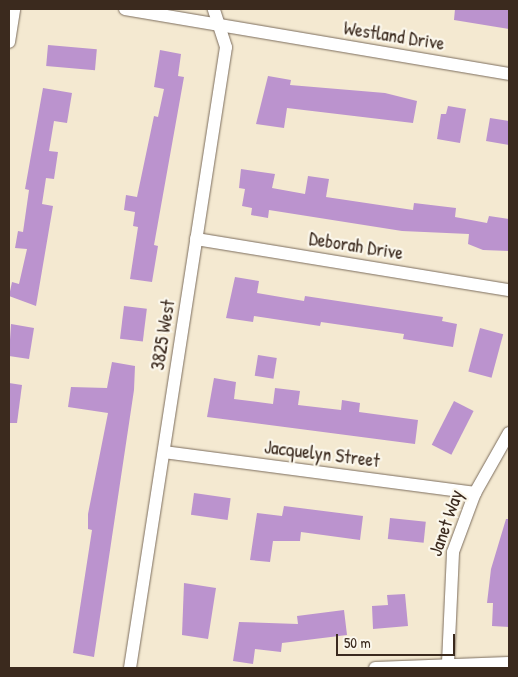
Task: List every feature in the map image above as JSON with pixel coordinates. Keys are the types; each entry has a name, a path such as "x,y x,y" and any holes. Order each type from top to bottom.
{"street":[{"path":"9,42 14,9"},
{"name":"Westland Drive","path":"125,9 509,74"},
{"name":"3825 West","path":"130,668 226,47 214,9"},
{"name":"Deborah Drive","path":"196,239 509,290"},
{"name":"Janet Way","path":"448,662 452,552 475,493 509,433"},
{"name":"Jacquelyn Street","path":"164,452 475,493"},
{"path":"375,668 448,662 509,663"}],"building":[{"path":"455,9 509,9 509,29 454,20"},
{"path":"48,45 97,49 95,70 46,66"},
{"path":"160,50 181,54 178,76 184,77 154,245 158,246 152,282 130,279 138,227 133,226 135,212 124,210 126,195 137,197 154,116 158,117 164,89 154,87"},
{"path":"268,76 291,80 290,85 385,93 417,101 413,123 287,108 284,128 256,124"},
{"path":"43,88 72,93 67,123 54,121 49,151 58,152 54,179 46,178 42,204 53,206 36,306 9,296 12,282 19,284 27,249 15,248 18,231 23,232 29,190 25,189"},
{"path":"448,106 466,109 460,143 437,139 441,114 446,114"},
{"path":"490,118 509,121 509,145 486,141"},
{"path":"241,169 275,174 272,188 305,194 308,176 329,179 326,197 413,210 414,203 456,208 455,217 487,223 489,216 509,219 509,251 483,250 468,244 469,234 402,231 269,210 268,218 251,215 252,208 242,206 245,189 239,188"},
{"path":"235,277 259,281 257,293 304,301 305,296 443,317 442,321 457,324 453,347 403,339 404,334 321,322 320,326 254,316 253,322 226,318"},
{"path":"124,306 147,309 143,342 120,339"},
{"path":"11,324 34,328 29,359 9,356"},
{"path":"480,328 503,334 492,378 468,371"},
{"path":"258,355 277,358 273,379 255,376"},
{"path":"112,362 135,366 134,390 94,657 73,653 92,530 88,529 88,514 108,413 68,407 71,387 107,388"},
{"path":"214,378 236,382 234,399 273,404 275,388 300,391 298,405 341,410 342,400 360,403 359,412 418,420 415,444 207,417"},
{"path":"9,383 22,385 17,423 9,423"},
{"path":"454,401 474,411 451,455 432,445"},
{"path":"194,493 231,498 228,520 191,515"},
{"path":"284,506 363,516 360,540 301,532 300,541 273,541 270,562 250,560 257,513 282,516"},
{"path":"390,518 426,522 424,543 388,539"},
{"path":"506,519 509,519 509,627 492,626 493,603 487,603 491,569"},
{"path":"184,583 216,588 208,639 182,635"},
{"path":"405,594 408,626 373,629 372,606 388,605 387,595"},
{"path":"344,610 347,635 282,643 281,652 255,649 253,664 233,661 239,622 298,624 297,616"}]}
